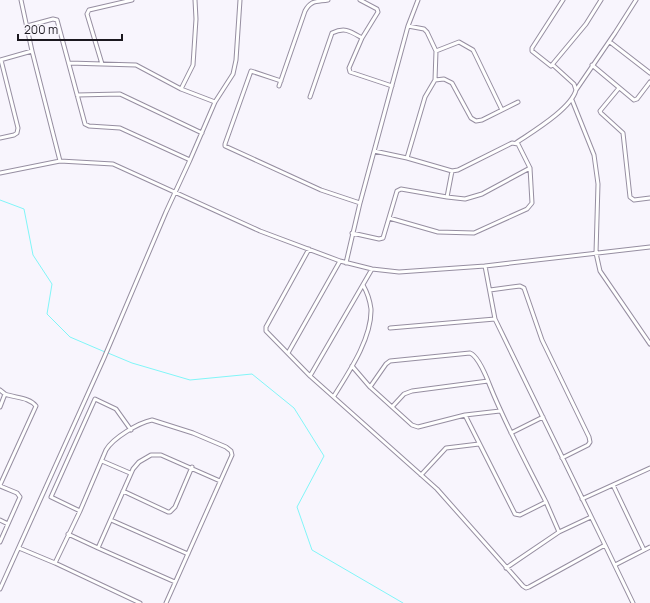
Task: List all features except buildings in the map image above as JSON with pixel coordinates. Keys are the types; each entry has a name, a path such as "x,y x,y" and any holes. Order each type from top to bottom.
{"street":[{"path":"21,0 32,51 60,161"},
{"path":"102,64 87,14 89,10 132,0"},
{"path":"180,89 193,65 196,19 195,0"},
{"path":"0,589 108,349 166,212 215,102 233,74 236,60 240,0"},
{"path":"279,86 308,5 314,2 328,0"},
{"path":"360,0 378,12 362,38 349,68 350,72 392,86"},
{"path":"346,263 352,233 374,150 408,26 418,0"},
{"path":"563,0 532,48 532,51 550,66 553,65 574,84 576,90"},
{"path":"553,65 586,24 601,0"},
{"path":"374,150 452,171 458,170 512,143 516,143 547,122 572,100 576,90 592,65 610,42 636,0"},
{"path":"27,26 53,19 57,20 84,124 120,128 190,160"},
{"path":"407,158 425,97 435,80 436,50 427,32 408,26"},
{"path":"310,97 332,33 339,30 347,30 362,38"},
{"path":"436,50 459,42 472,50 502,110"},
{"path":"610,42 650,73"},
{"path":"0,138 18,133 1,60 32,51"},
{"path":"69,63 136,65 180,89 215,102"},
{"path":"592,65 636,100 650,82"},
{"path":"281,80 251,71 225,146 321,190 360,203"},
{"path":"435,80 444,79 452,83 471,118 476,121 482,120 518,102"},
{"path":"619,88 600,110 601,113 623,133 630,198 634,200 650,198"},
{"path":"77,95 120,94 202,133"},
{"path":"572,100 594,155 598,184 596,252 600,271 650,344"},
{"path":"389,218 438,232 474,233 530,206 532,203 530,168 518,144 516,143"},
{"path":"0,173 60,161 113,164 260,231 340,261 372,269 399,272 485,266 596,252 650,247"},
{"path":"352,233 379,239 383,238 397,191 401,189 465,199 482,194 530,168"},
{"path":"447,197 452,171"},
{"path":"309,249 266,327 266,331 310,376 437,489 506,568 526,588 605,545"},
{"path":"288,353 340,261"},
{"path":"485,266 496,319 632,602"},
{"path":"310,376 372,269"},
{"path":"334,396 352,366 369,330 371,308 363,285"},
{"path":"490,290 520,286 524,288 542,340 589,437 590,442 588,445 562,458"},
{"path":"390,328 496,319"},
{"path":"370,387 386,364 390,361 470,353 475,356 559,532"},
{"path":"352,366 370,387 412,425 418,427 465,416 500,411"},
{"path":"392,407 404,394 488,381"},
{"path":"0,390 5,394 22,398 34,403 36,406 0,485 17,493 20,497 0,542"},
{"path":"0,407 5,394"},
{"path":"87,395 116,409 131,430"},
{"path":"80,511 51,497 95,399"},
{"path":"465,416 515,514 520,515 546,502"},
{"path":"511,433 543,417"},
{"path":"55,563 109,445 146,422 157,421 194,433 226,447 232,456 166,603"},
{"path":"421,475 446,448 479,444"},
{"path":"98,548 130,473 139,462 150,455 161,454 220,481"},
{"path":"102,460 130,473"},
{"path":"123,491 170,512 175,507 192,467"},
{"path":"582,499 650,468"},
{"path":"613,485 644,550"},
{"path":"506,568 559,532 591,517"},
{"path":"0,520 8,524"},
{"path":"111,520 188,554"},
{"path":"68,534 175,582"},
{"path":"615,565 650,547"},
{"path":"19,548 55,563 140,603"}],"waterway":[{"path":"0,200 24,209 33,255 52,284 47,314 70,337 105,352"},
{"path":"108,353 132,363 190,380 252,374 294,408 324,456 297,507 312,550 403,603"}]}
